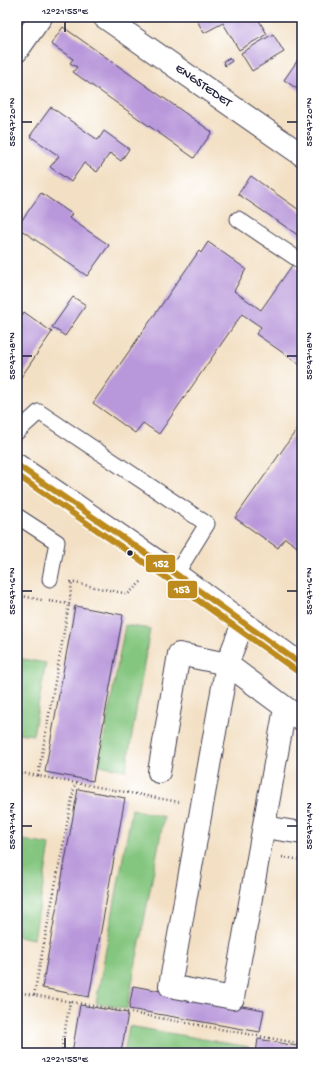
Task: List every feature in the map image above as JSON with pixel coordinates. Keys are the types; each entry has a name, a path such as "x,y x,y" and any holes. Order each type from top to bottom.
{"street":[{"path":"17,51 41,17"},
{"name":"ENGSTEDET","path":"104,17 302,155"},
{"path":"17,465 168,569 302,665"},
{"path":"159,772 179,654 227,664 294,714 264,827 233,998 170,986 203,807 227,664 243,623"},
{"path":"264,827 302,833"}],"lane":[{"path":"238,219 302,262"},
{"path":"17,432 39,412 206,524 168,569"},
{"path":"17,516 57,542 50,579"}],"path":[{"path":"50,579 128,594 168,569"},
{"path":"38,776 69,604"},
{"path":"17,772 203,807"},
{"path":"34,995 75,783"},
{"path":"17,992 228,1028 302,1044"},
{"path":"61,1053 70,1001"}],"green space":[{"path":"125,625 150,629 126,770 99,765"},
{"path":"17,658 46,663 33,735 17,733"},
{"path":"132,809 164,817 127,1009 96,1003"},
{"path":"17,839 50,845 34,939 17,936"},
{"path":"129,1026 249,1047 248,1053 124,1053"}],"building":[{"path":"195,17 257,17 267,34 239,50 223,23 204,33"},
{"path":"63,27 212,132 194,158 73,72 77,67 70,63 73,59 51,44"},
{"path":"273,34 284,52 252,71 241,53"},
{"path":"302,54 302,92 284,80"},
{"path":"230,58 232,61 225,66 223,61"},
{"path":"51,107 98,140 104,131 129,149 121,161 110,153 97,172 84,163 71,182 50,167 59,156 30,136"},
{"path":"251,176 302,212 302,238 238,194"},
{"path":"41,193 72,214 69,218 109,245 87,276 17,227"},
{"path":"208,242 246,269 234,291 261,310 293,264 302,271 302,366 256,334 261,327 242,314 159,434 143,423 135,433 93,403 199,251 201,253"},
{"path":"73,297 86,305 65,336 52,327"},
{"path":"24,312 52,332 17,383 17,323"},
{"path":"302,422 302,547 300,549 285,538 278,548 235,518"},
{"path":"75,606 123,615 93,781 45,772"},
{"path":"78,789 125,798 89,997 42,988"},
{"path":"133,986 264,1010 260,1032 129,1009"},
{"path":"80,1005 128,1013 121,1053 72,1053"},
{"path":"258,1039 302,1047 302,1053 256,1053"}],"transit line":[{"name":"152","path":"17,465 176,574 302,665"},
{"name":"153","path":"17,475 171,581 297,671"}]}
